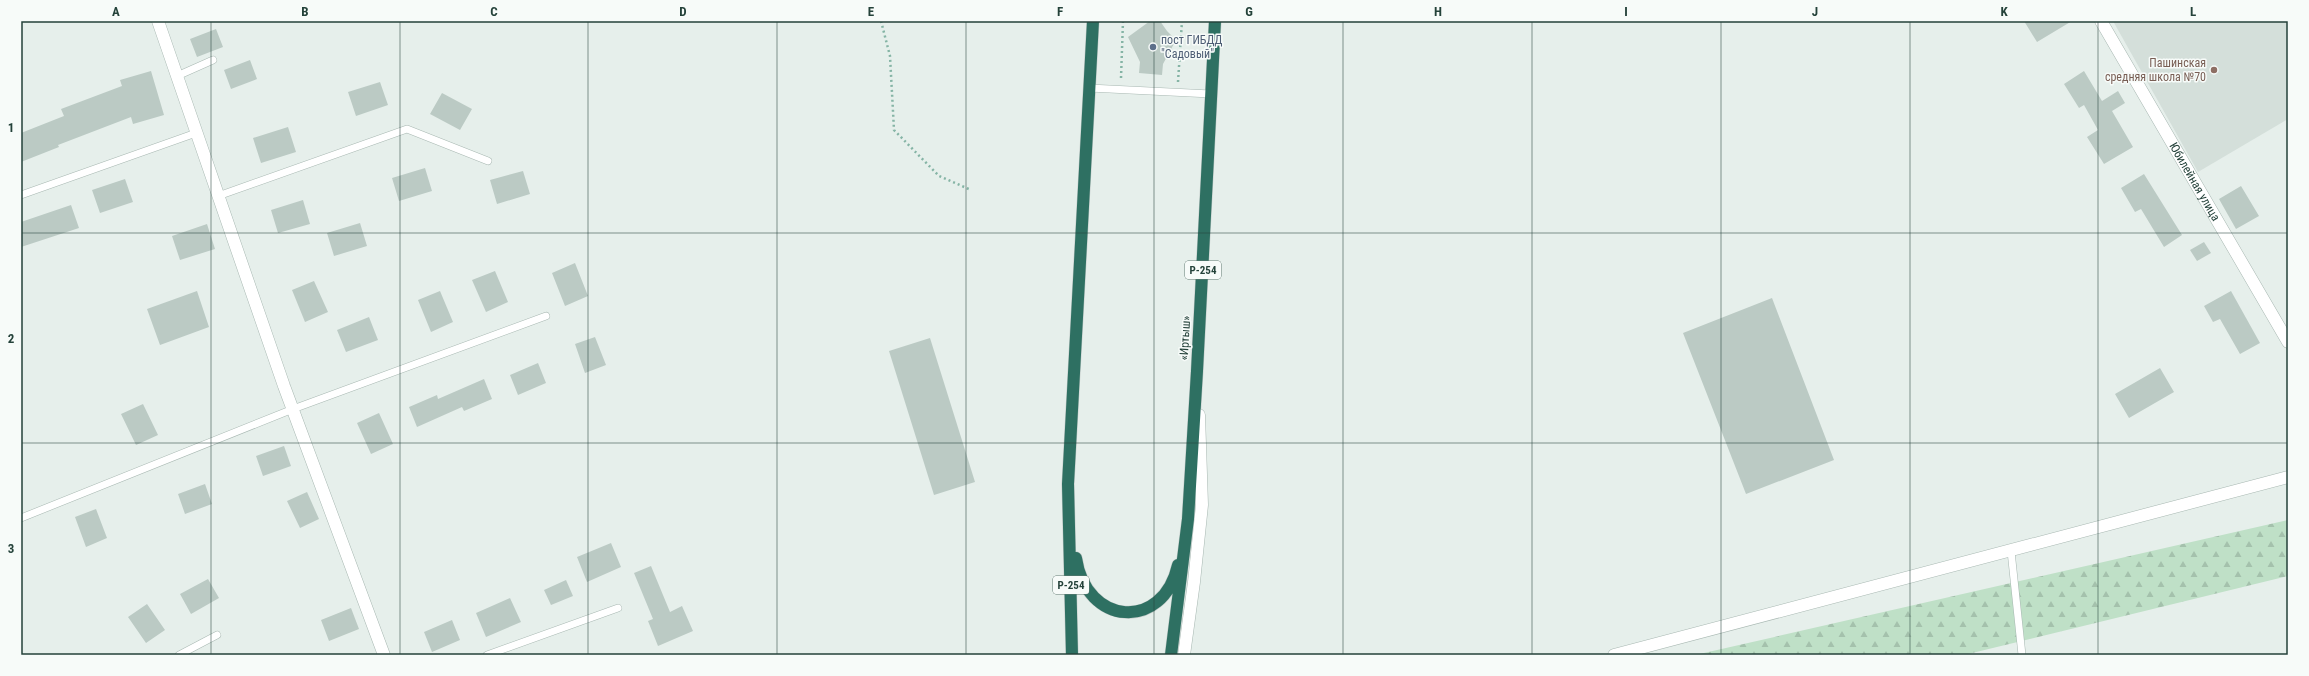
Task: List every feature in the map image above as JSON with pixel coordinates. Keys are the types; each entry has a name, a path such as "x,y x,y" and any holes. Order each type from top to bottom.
{"highway":[{"name":"Р-254","path":"1072,655 1070,516 1068,484 1093,21"},
{"name":"«Иртыш»","path":"1171,655 1188,519 1215,21"},
{"path":"1070,516 1078,572 1086,590 1099,604 1114,610 1129,612 1144,610 1159,602 1168,590 1177,570 1188,519"}],"street":[{"path":"158,21 293,409 384,655"},
{"name":"Юбилейная улица","path":"2101,21 2288,342"},
{"path":"1184,655 1194,582 1202,505 1197,371"},
{"path":"1614,655 2288,477"}],"lane":[{"path":"177,76 213,60"},
{"path":"1089,88 1211,94"},
{"path":"218,196 406,129 488,161"},
{"path":"21,196 196,133"},
{"path":"21,518 293,409 546,316"},
{"path":"2011,551 2022,655"},
{"path":"487,655 618,608"},
{"path":"179,655 217,635"}],"path":[{"path":"881,21 890,56 894,130 939,176 971,190"},
{"path":"1121,89 1124,21"},
{"path":"1177,92 1182,21"}],"shaded area":[{"name":"Пашинская средняя школа №70","path":"2113,21 2288,21 2288,119 2198,172"}],"green space":[{"path":"2288,520 2288,576 1964,655 1695,655"}],"building":[{"name":"пост ГИБДД \"Садовый\"","path":"1150,21 1160,21 1176,40 1163,64 1162,75 1139,73 1140,62 1128,37"},
{"path":"2024,21 2072,21 2037,42"},
{"path":"216,29 223,47 197,57 190,39"},
{"path":"250,60 257,79 231,89 224,70"},
{"path":"151,71 164,115 133,124 131,117 58,145 59,147 21,162 21,133 64,116 61,109 122,86 120,80"},
{"path":"2084,71 2102,101 2118,91 2125,103 2112,111 2133,147 2104,164 2087,137 2098,130 2084,105 2079,108 2064,84"},
{"path":"380,82 388,105 356,116 348,92"},
{"path":"442,93 472,109 460,130 430,114"},
{"path":"288,127 296,152 261,163 253,138"},
{"path":"425,168 432,191 399,201 392,178"},
{"path":"523,171 530,194 497,204 490,180"},
{"path":"2144,174 2182,235 2164,247 2141,209 2135,212 2121,188"},
{"path":"125,179 133,202 100,213 92,190"},
{"path":"2241,186 2259,216 2236,229 2219,199"},
{"path":"303,200 310,224 278,233 271,210"},
{"path":"71,205 79,228 21,247 21,222"},
{"path":"360,223 367,246 334,256 327,233"},
{"path":"207,224 215,249 180,260 172,236"},
{"path":"2204,242 2211,253 2197,261 2190,250"},
{"path":"575,263 588,296 565,306 552,273"},
{"path":"495,271 508,302 486,312 472,280"},
{"path":"314,281 328,312 305,322 292,290"},
{"path":"197,291 209,327 160,345 147,309"},
{"path":"440,291 453,322 431,332 418,300"},
{"path":"2231,291 2260,343 2240,354 2220,319 2213,322 2204,306"},
{"path":"1772,298 1834,460 1746,494 1683,333"},
{"path":"369,317 378,340 346,352 337,330"},
{"path":"595,337 606,365 585,373 575,344"},
{"path":"930,338 975,482 934,495 889,351"},
{"path":"538,363 546,383 518,395 510,375"},
{"path":"2160,368 2174,392 2129,418 2115,394"},
{"path":"484,379 492,399 464,411 462,407 417,427 409,407 437,395 438,399"},
{"path":"143,404 158,435 136,445 121,414"},
{"path":"379,413 393,444 371,454 357,423"},
{"path":"284,446 291,466 263,476 256,456"},
{"path":"205,484 212,504 185,514 178,494"},
{"path":"307,492 319,519 300,528 287,501"},
{"path":"96,509 107,538 86,547 75,517"},
{"path":"611,543 621,567 587,582 577,557"},
{"path":"651,566 670,612 682,606 693,631 658,646 648,621 653,619 634,573"},
{"path":"208,579 219,598 191,614 180,594"},
{"path":"566,580 573,596 551,605 544,590"},
{"path":"510,598 521,622 486,637 476,613"},
{"path":"147,604 165,630 146,643 128,617"},
{"path":"351,608 359,629 329,641 321,620"},
{"path":"452,620 460,640 432,652 424,632"}],"place":[{"name":"пост ГИБДД \"Садовый\"","path":"1153,47"},
{"name":"Пашинская средняя школа №70","path":"2214,70"}]}
